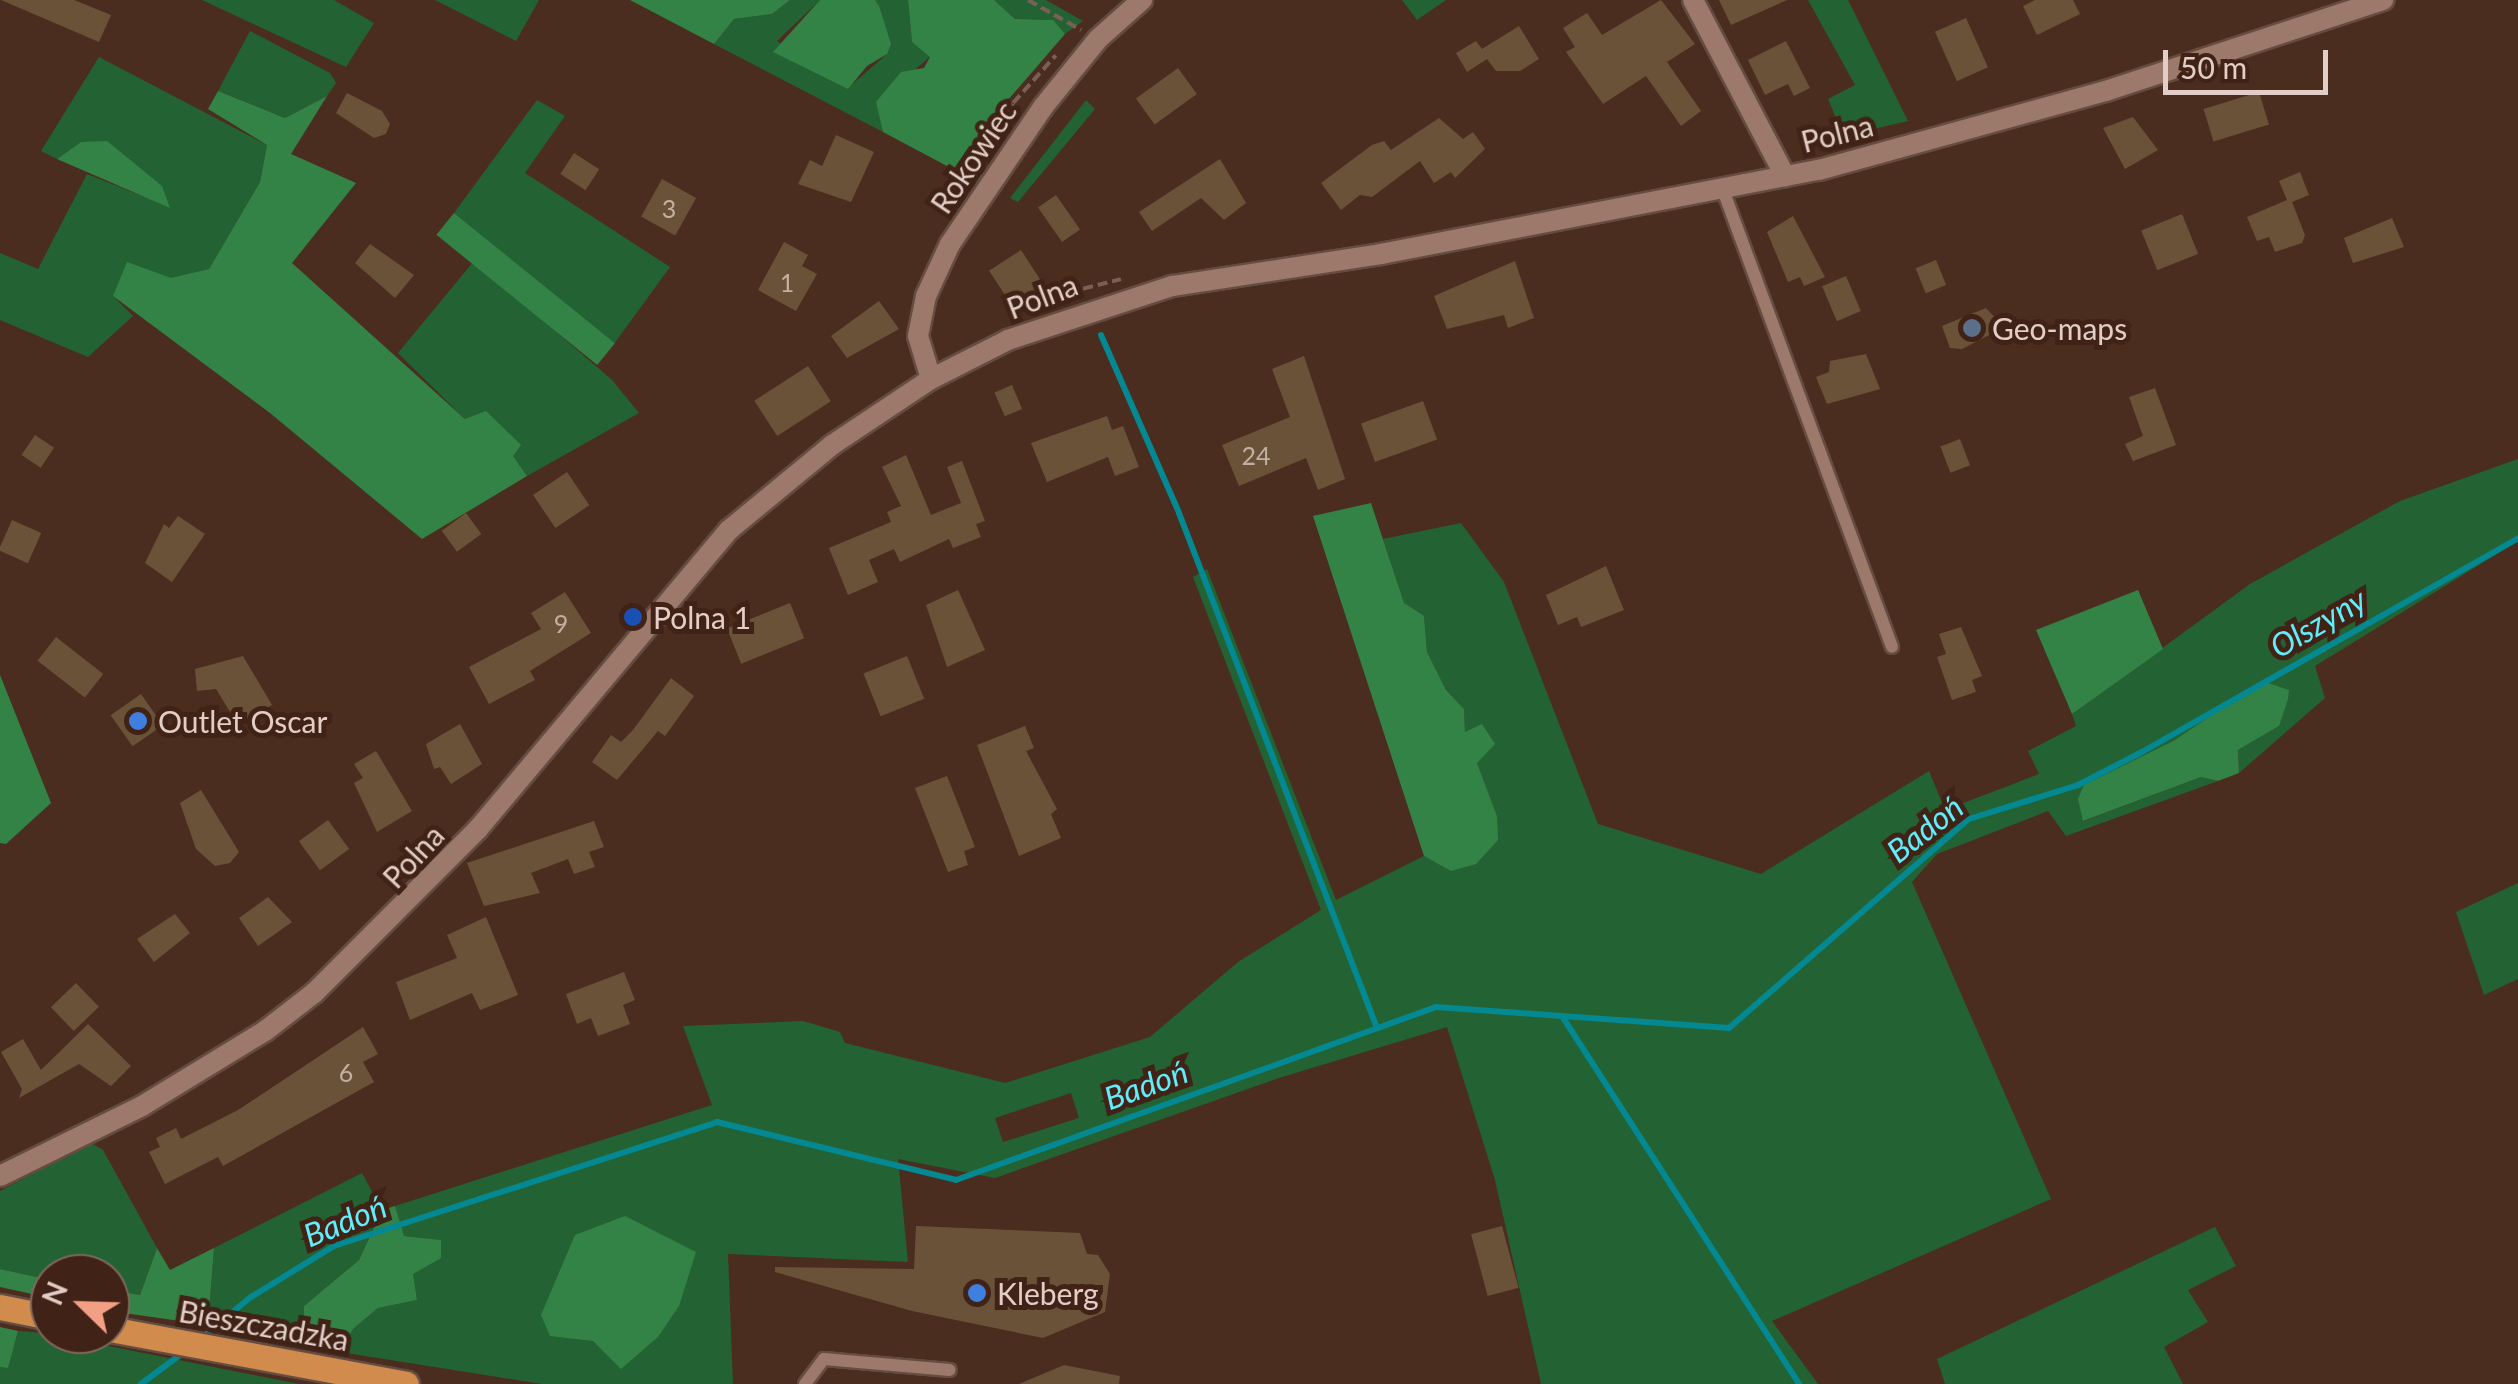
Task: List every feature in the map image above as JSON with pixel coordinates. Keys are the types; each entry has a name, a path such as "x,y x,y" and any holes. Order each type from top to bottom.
{"main road":[{"path":"0,1308 30,1313"},
{"name":"Bieszczadzka","path":"130,1333 406,1384"}],"street":[{"name":"Rokowiec","path":"931,379 918,336 926,296 950,244 1043,106 1098,39 1142,0"},
{"path":"1693,0 1785,176"},
{"name":"Polna","path":"0,1176 142,1106 265,1032 314,993 478,829 729,530 832,445 931,379 1008,340 1172,286 1785,176 2074,100 2383,0"}],"lane":[{"path":"1722,190 1892,648"},
{"path":"805,1384 824,1359 950,1370"}],"path":[{"path":"1028,0 1098,39"},
{"path":"1022,312 1054,296 1131,276"}],"green space":[{"path":"202,0 334,0 374,23 346,67"},
{"path":"435,0 539,0 516,41"},
{"path":"630,0 790,0 772,14 734,19 714,44"},
{"path":"790,0 820,0 777,41 848,88 887,54 875,0 908,0 912,42 931,56 877,102 883,132 714,44 734,19 772,14"},
{"path":"820,0 875,0 891,44 887,54 867,66 848,89 773,52"},
{"path":"908,0 994,0 1015,19 1053,20 1065,34 1001,108 979,183 883,132 876,102 901,72 924,68 930,57 912,42"},
{"path":"994,0 1046,0 1083,21 1065,34 1052,20 1015,19"},
{"path":"1402,0 1446,0 1417,20"},
{"path":"1808,0 1848,0 1908,121 1856,133 1846,142 1828,99 1855,85"},
{"path":"250,31 330,73 336,83 327,96 285,118 218,91"},
{"path":"99,57 267,145 260,182 209,269 113,296 133,316 88,357 0,320 0,253 38,269 87,174 170,207 81,142 57,159 41,151"},
{"path":"218,91 285,118 327,96 291,154 356,183 292,263 465,419 486,411 521,445 513,456 527,476 422,539 270,413 113,296 127,262 171,278 209,269 260,182 267,145 208,109"},
{"path":"537,100 565,116 525,173 670,267 614,344 454,213"},
{"path":"1086,100 1095,109 1018,202 1010,198"},
{"path":"107,141 162,186 170,208 57,159 81,142"},
{"path":"454,213 615,343 597,365 436,235"},
{"path":"474,261 612,380 639,413 527,476 513,456 466,420 398,353"},
{"path":"2518,459 2518,541 2315,666 2325,698 2239,773 2238,750 2279,726 2175,740 2084,785 2084,821 2201,777 2218,781 2066,836 2048,811 1937,854 1912,882 2051,1199 1772,1321 1818,1384 1541,1384 1495,1180 1447,1027 1279,1078 995,1178 898,1159 908,1262 728,1254 733,1384 542,1384 340,1352 353,1329 378,1308 417,1300 412,1274 440,1240 403,1236 395,1206 712,1105 683,1026 803,1021 840,1032 845,1043 1005,1083 1150,1037 1238,962 1321,910 1193,577 1207,569 1336,900 1424,856 1451,870 1497,816 1465,732 1464,709 1446,690 1427,652 1424,617 1404,604 1383,539 1461,523 1504,582 1598,824 1761,874 1929,771 1945,810 2039,774 2028,751 2076,726 2072,714 2250,584 2400,501","holes":["1071,1093 1079,1118 1003,1142 995,1118","658,1337 621,1368 593,1341"]},
{"path":"1371,503 1404,603 1424,616 1427,652 1446,690 1464,709 1465,732 1482,724 1495,744 1477,763 1497,816 1498,840 1476,864 1451,871 1424,856 1313,516"},
{"path":"2138,590 2163,649 2072,714 2036,630"},
{"path":"0,675 51,803 6,844 0,843"},
{"path":"2262,681 2289,690 2288,699 2279,726 2238,750 2239,773 2218,781 2201,777 2083,821 2078,799 2084,785 2175,740"},
{"path":"2518,883 2518,979 2484,995 2456,912"},
{"path":"91,1143 103,1150 157,1248 140,1295 130,1293 130,1254 30,1254 30,1276 0,1269 0,1191"},
{"path":"362,1173 382,1210 359,1260 304,1306 303,1345 208,1325 214,1248"},
{"path":"395,1206 404,1236 441,1240 441,1258 413,1274 417,1300 378,1308 353,1329 340,1352 303,1345 304,1306 359,1260 382,1210"},
{"path":"625,1216 696,1252 679,1306 658,1337 621,1369 593,1341 550,1336 541,1315 575,1235"},
{"path":"2215,1227 2236,1266 2188,1290 2208,1322 2164,1347 2183,1384 1945,1384 1937,1359"},
{"path":"157,1248 170,1270 214,1248 208,1325 130,1314 130,1293 140,1295"},
{"path":"0,1269 30,1276 30,1294 0,1287"},
{"path":"0,1327 18,1331 8,1368 0,1367"},
{"path":"18,1331 30,1332 30,1354 130,1354 130,1350 299,1384 0,1384 0,1367 8,1367"}],"building":[{"path":"1,0 74,0 111,15 99,42"},
{"path":"1661,0 1695,44 1667,62 1701,111 1681,126 1646,76 1603,104 1566,52 1575,47 1563,28 1587,13 1602,35"},
{"path":"1719,0 1787,0 1731,25"},
{"path":"2035,0 2073,0 2080,14 2037,35 2023,6"},
{"path":"1966,18 1988,67 1957,81 1935,32"},
{"path":"1519,26 1539,59 1520,71 1496,71 1487,59 1467,72 1456,53 1476,41 1482,49"},
{"path":"1786,41 1810,88 1794,96 1788,84 1765,95 1748,60"},
{"path":"1178,68 1197,94 1155,124 1136,99"},
{"path":"2259,92 2269,125 2213,141 2204,109"},
{"path":"347,93 382,111 390,124 386,134 374,138 336,113"},
{"path":"2133,117 2158,150 2125,169 2103,128"},
{"path":"1439,118 1463,139 1473,132 1485,149 1455,178 1451,172 1434,183 1420,161 1372,197 1360,195 1341,210 1321,183 1372,145 1384,141 1391,150"},
{"path":"836,135 874,152 851,202 798,184 810,160 822,166"},
{"path":"574,153 599,169 586,190 560,174"},
{"path":"1220,159 1246,203 1224,220 1201,198 1152,231 1139,212"},
{"path":"2300,172 2309,195 2292,202 2305,235 2302,243 2275,252 2269,237 2257,241 2247,217 2287,200 2279,181"},
{"path":"662,179 696,198 675,236 641,217"},
{"path":"1056,195 1080,229 1062,242 1038,208"},
{"path":"2182,214 2198,254 2157,270 2141,230"},
{"path":"1793,216 1825,277 1804,286 1800,277 1788,282 1767,232"},
{"path":"2392,218 2404,247 2353,263 2344,238"},
{"path":"784,242 808,255 802,266 817,274 796,311 758,290"},
{"path":"370,244 414,275 395,298 355,263"},
{"path":"1021,250 1044,286 1013,307 989,271"},
{"path":"1936,260 1946,285 1926,293 1916,268"},
{"path":"1515,261 1534,318 1508,328 1504,315 1447,329 1434,296"},
{"path":"1846,276 1861,311 1837,321 1822,286"},
{"path":"879,301 899,329 847,358 831,336"},
{"path":"1986,308 1997,320 1995,332 1962,349 1950,348 1942,326"},
{"path":"1866,354 1880,389 1827,404 1816,377 1829,372 1830,361"},
{"path":"1304,356 1345,479 1318,490 1306,458 1239,486 1222,445 1290,417 1272,369"},
{"path":"808,366 831,401 777,436 754,401"},
{"path":"1012,385 1022,409 1005,416 995,392"},
{"path":"2155,388 2176,445 2133,461 2125,444 2143,436 2129,397"},
{"path":"1423,401 1437,440 1375,462 1361,424"},
{"path":"1107,416 1112,430 1123,426 1139,467 1115,476 1108,457 1047,482 1031,443"},
{"path":"35,435 54,448 41,468 22,455"},
{"path":"1960,439 1970,465 1950,473 1940,447"},
{"path":"906,455 931,515 961,503 947,467 962,461 985,521 976,524 981,537 953,548 949,539 900,562 894,549 869,560 878,582 848,595 829,548 891,522 887,512 901,506 882,467"},
{"path":"567,472 589,505 555,528 533,495"},
{"path":"466,513 481,534 457,552 442,531"},
{"path":"178,516 205,534 172,582 145,563 164,524 169,528"},
{"path":"12,520 41,533 28,563 0,551"},
{"path":"1606,566 1624,610 1581,627 1577,617 1558,625 1546,595"},
{"path":"958,590 985,650 947,667 926,605"},
{"path":"565,592 591,633 530,671 535,680 489,704 469,667 541,629 531,613"},
{"path":"790,603 804,638 741,664 727,628"},
{"path":"1961,627 1982,676 1972,680 1976,692 1952,700 1937,657 1946,654 1939,634"},
{"path":"56,637 103,674 85,698 38,661"},
{"path":"243,656 272,705 238,725 216,689 197,691 195,669"},
{"path":"907,656 924,699 881,716 863,674"},
{"path":"671,678 694,696 665,736 658,731 617,780 592,762 611,735 621,742 633,730"},
{"path":"141,694 163,725 132,746 111,715"},
{"path":"460,724 482,764 451,784 440,767 434,769 426,744"},
{"path":"1025,726 1034,748 1026,751 1057,809 1051,814 1061,838 1019,856 977,745"},
{"path":"376,751 412,811 377,832 354,783 363,778 354,764"},
{"path":"947,776 975,847 964,851 968,865 948,872 915,788"},
{"path":"201,790 239,852 230,863 215,866 196,849 180,803"},
{"path":"328,820 349,849 320,870 299,841"},
{"path":"594,821 604,847 589,852 595,867 574,874 568,859 531,873 540,893 484,906 467,863"},
{"path":"268,897 292,922 258,946 239,918"},
{"path":"175,914 190,933 154,962 137,939"},
{"path":"486,917 518,995 480,1010 472,993 410,1020 396,982 457,958 447,935"},
{"path":"624,972 635,1000 623,1005 630,1024 598,1036 591,1018 577,1024 566,994"},
{"path":"76,983 99,1007 74,1031 51,1007"},
{"path":"88,1024 131,1066 111,1086 79,1064 19,1098 22,1089 1,1052 23,1039 41,1070"},
{"path":"363,1027 378,1054 363,1062 374,1082 223,1166 218,1157 165,1184 149,1152 160,1147 156,1138 176,1128 181,1139 238,1110"},
{"name":"Kleberg","path":"916,1226 1080,1233 1087,1254 1098,1255 1110,1274 1105,1312 1043,1338 912,1311 775,1272 775,1267 914,1269"},
{"path":"1502,1226 1519,1288 1488,1296 1471,1234"},
{"path":"1064,1365 1120,1376 1119,1384 1019,1384"}],"waterway":[{"path":"1101,335 1179,513 1377,1028"},
{"name":"Badoń","path":"201,1338 251,1297 334,1246 717,1122 956,1180 1436,1007 1729,1028 1969,819 2078,785 2518,538"},
{"path":"1562,1016 1799,1384"},
{"name":"Badoń","path":"141,1384 184,1352"}],"place":[{"name":"Geo-maps","path":"1972,328"},
{"name":"Polna 1","path":"633,617"},
{"name":"Outlet Oscar","path":"138,721"},
{"name":"Kleberg","path":"977,1293"}],"water label":[{"name":"Olszyny","path":"2318,623"}]}
